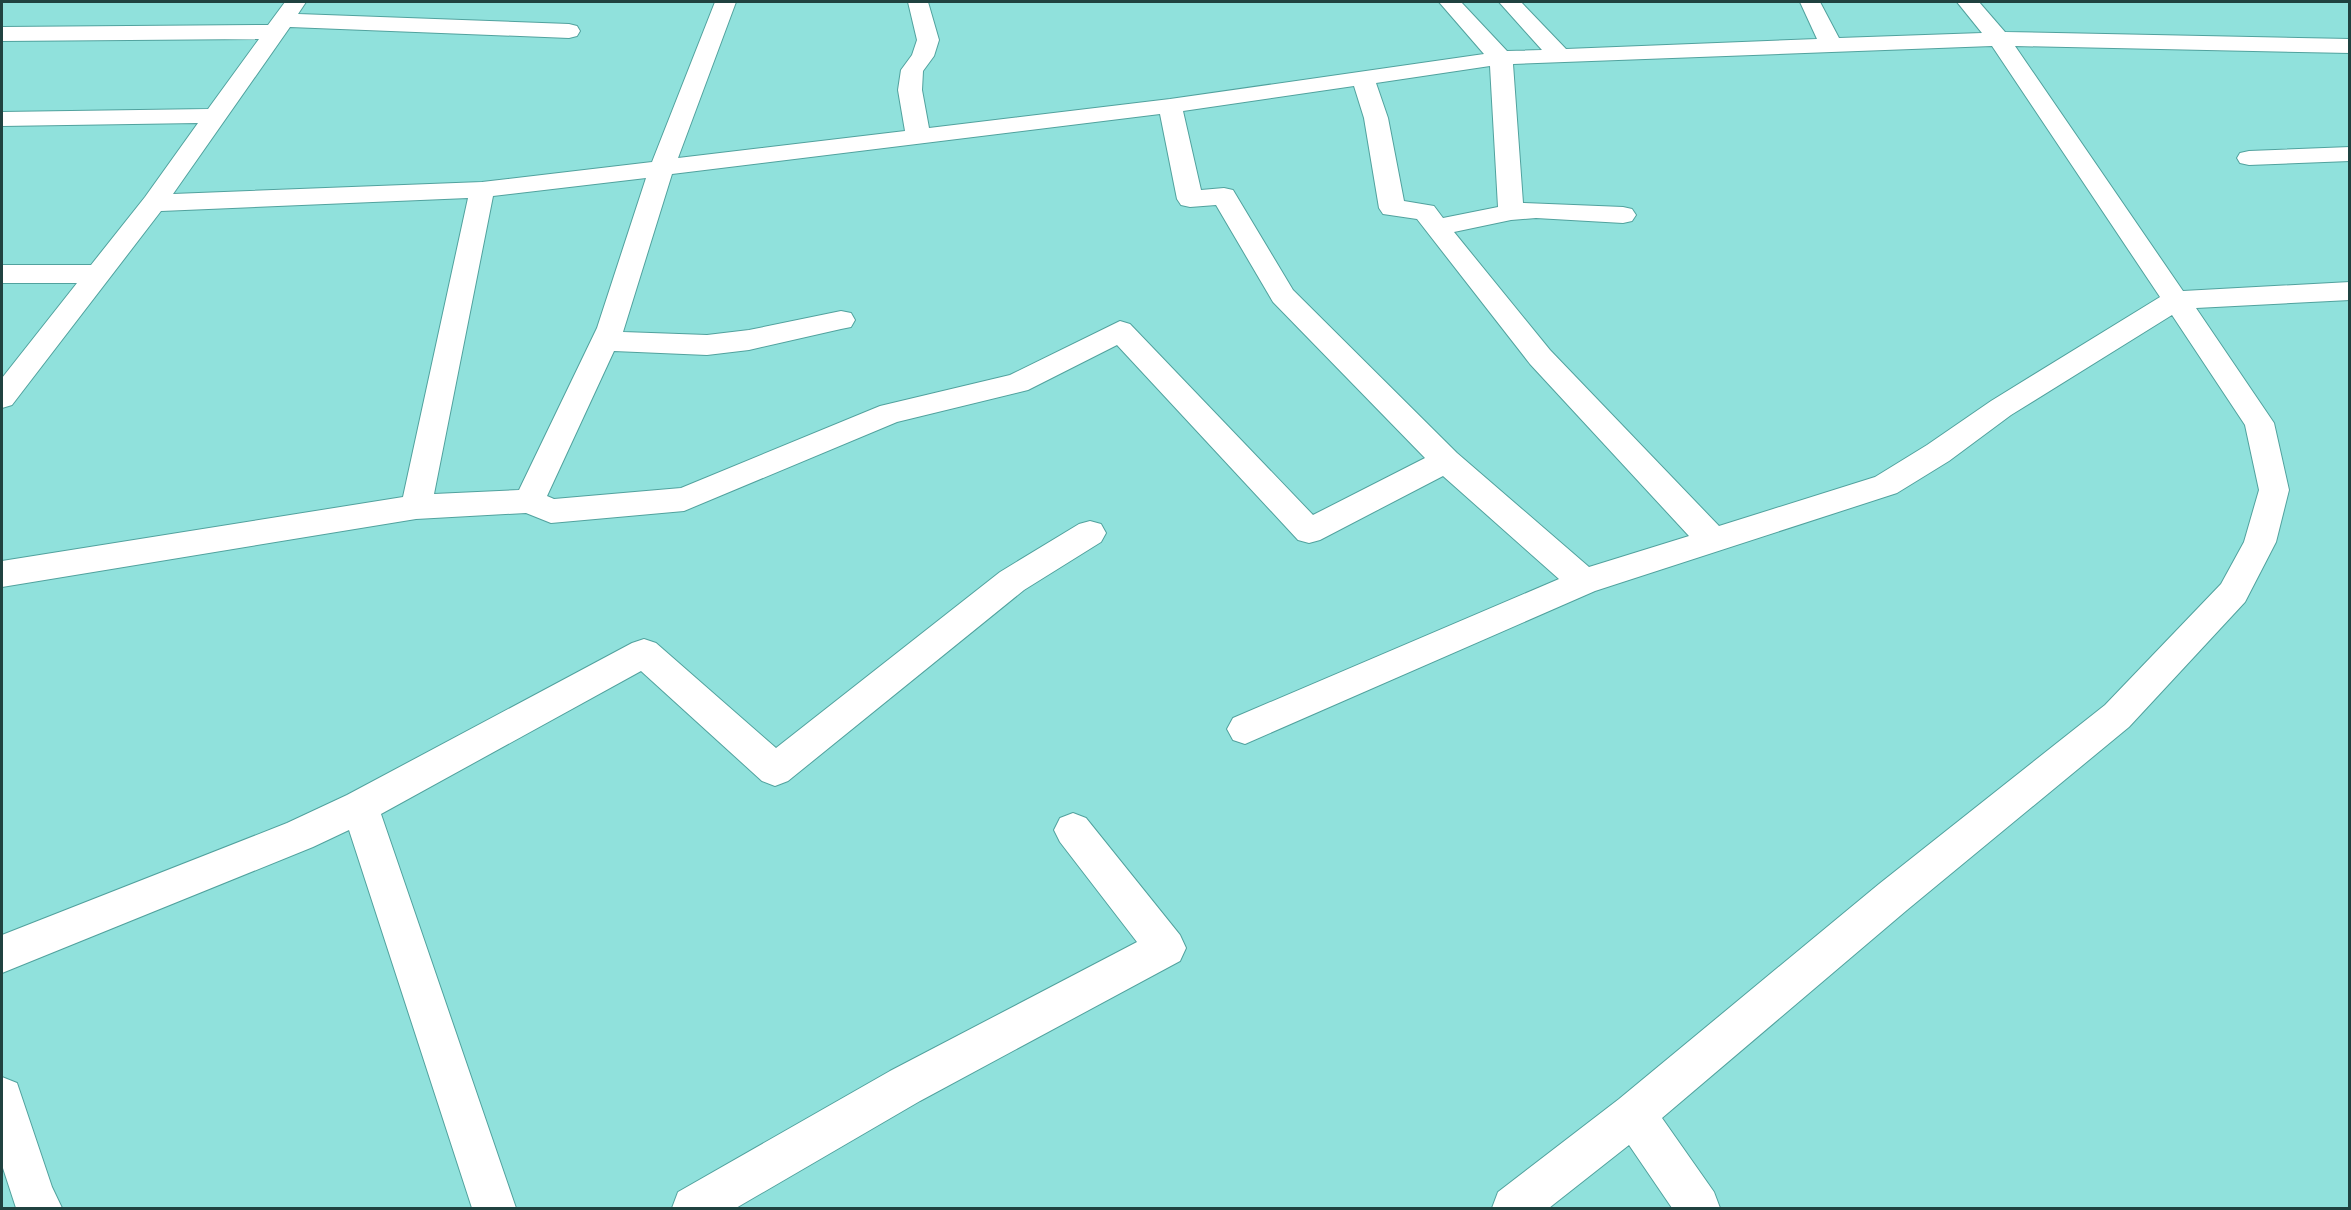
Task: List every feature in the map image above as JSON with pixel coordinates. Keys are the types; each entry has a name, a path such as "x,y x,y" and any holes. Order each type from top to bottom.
{"street":[{"path":"529,501 605,341 662,168 725,2"},
{"path":"918,2 928,40 922,56 912,70 910,90 918,137"},
{"path":"1449,2 1502,58 1511,212"},
{"path":"1509,2 1560,56"},
{"path":"1810,2 1831,45"},
{"path":"1514,1209 1634,1114 1893,897 2117,716 2233,593 2260,542 2274,490 2259,423 1999,39 1968,2"},
{"path":"2,398 154,203 284,18"},
{"path":"2,34 284,18 569,31"},
{"path":"154,203 482,190 1170,106 1502,58 1999,39 2349,46"},
{"path":"1363,78 1376,118 1392,208 1425,212 1540,357 1712,540"},
{"path":"1170,106 1190,199 1224,196 1283,296 1446,461 1584,582"},
{"path":"2,119 214,116"},
{"path":"2249,158 2349,154"},
{"path":"416,507 482,190"},
{"path":"1437,227 1511,212 1536,210 1623,215"},
{"path":"2,274 98,274"},
{"path":"1245,729 1584,582 1886,485 1938,453 2001,408 2176,300 2349,291"},
{"path":"605,341 707,345 749,340 841,320"},
{"path":"2,574 416,507 529,501 551,511 684,499 890,413 1018,383 1120,331 1309,531 1446,461"},
{"path":"2,954 289,839 360,807 644,653 775,770 1012,581 1090,533"},
{"path":"360,807 494,1209"},
{"path":"694,1209 905,1086 1166,948 1073,830"},
{"path":"3,1110 34,1199 40,1209"},
{"path":"1634,1114 1698,1209"}]}
